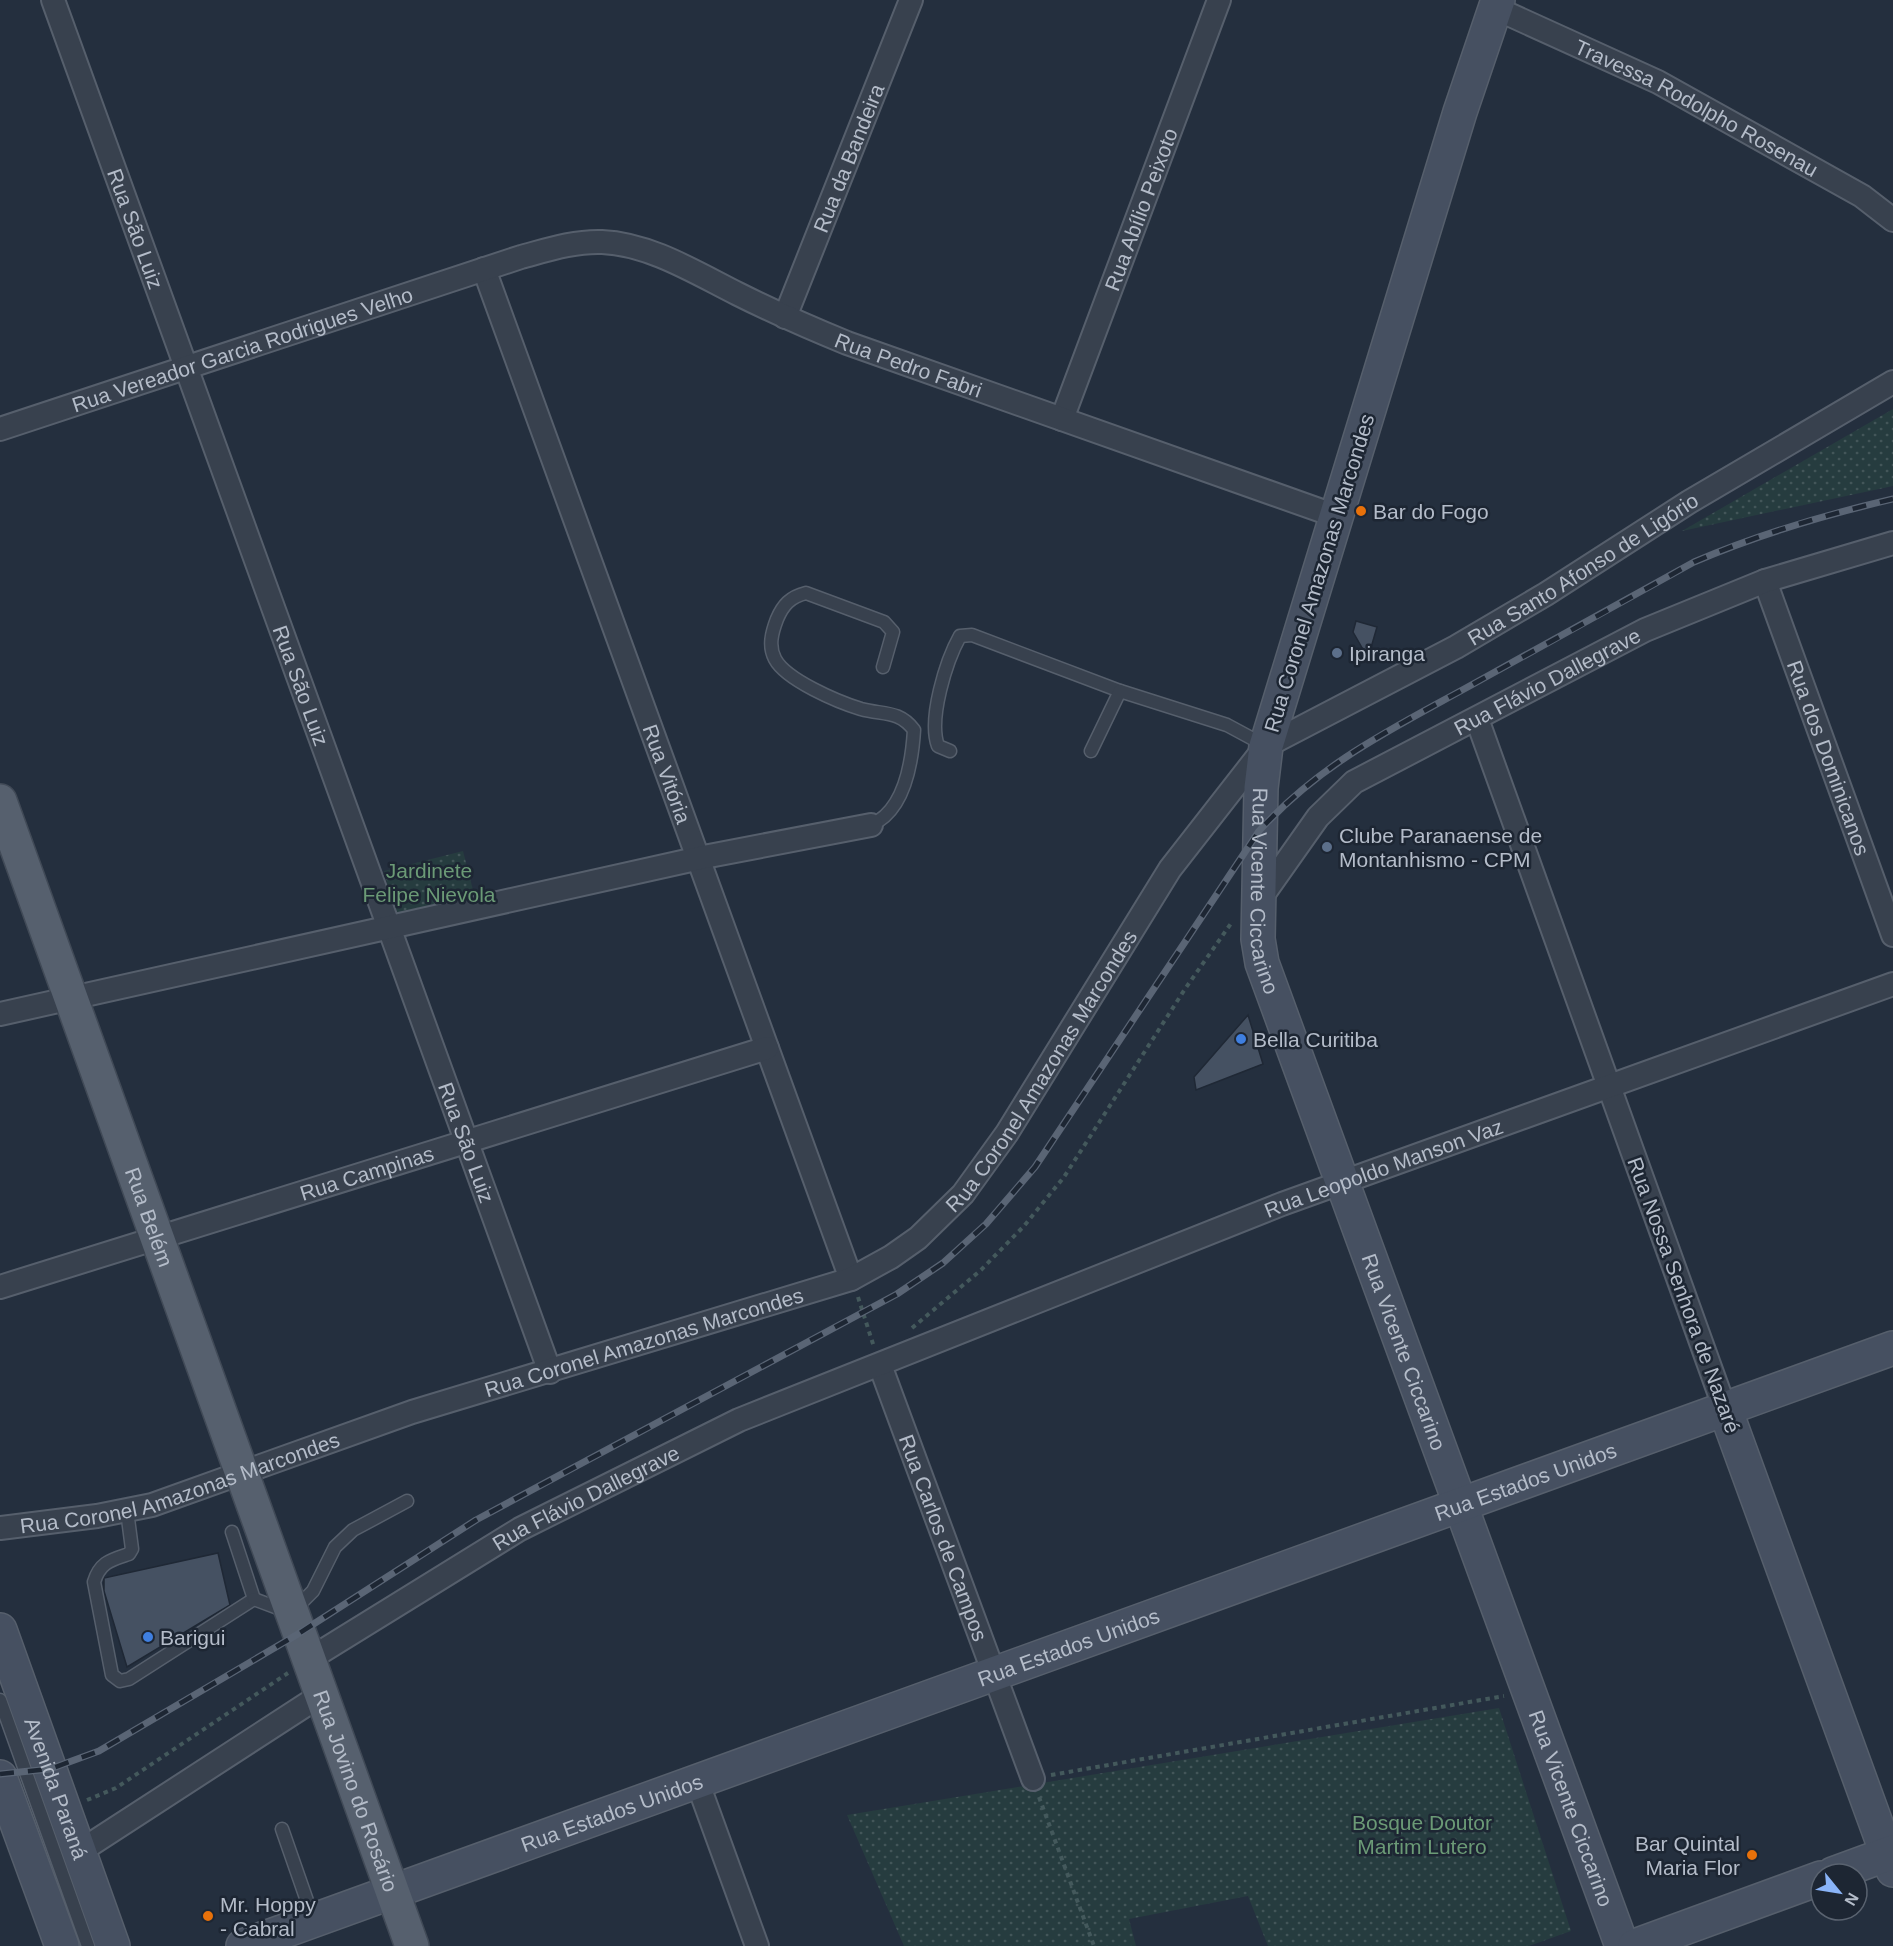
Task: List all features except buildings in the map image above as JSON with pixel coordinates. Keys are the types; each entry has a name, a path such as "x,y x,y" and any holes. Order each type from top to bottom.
{"main road":[{"name":"Rua Belém","path":"0,801 240,1472 244,1525 297,1645"},
{"name":"Rua Jovino do Rosário","path":"297,1645 321,1695 412,1946"}],"street":[{"name":"Rua São Luiz","path":"53,0 550,1371"},
{"name":"Rua da Bandeira","path":"785,317 911,0"},
{"name":"Rua Abílio Peixoto","path":"1062,419 1219,0"},
{"name":"Travessa Rodolpho Rosenau","path":"1496,4 1658,82 1862,196 1893,220"},
{"name":"Rua Coronel Amazonas Marcondes","path":"0,1528 127,1511 152,1505 412,1412 851,1278 891,1257 942,1217 976,1177 1028,1101 1164,878 1266,746 1460,112 1496,4"},
{"name":"Rua Pedro Fabri","path":"484,269 553,248 604,242 643,250 677,263 785,317 866,351 1336,516"},
{"name":"Rua Vereador Garcia Rodrigues Velho","path":"0,429 484,269"},
{"name":"Rua Vitória","path":"484,269 851,1278"},
{"name":"Rua Santo Afonso de Ligório","path":"1266,746 1456,647 1546,594 1689,502 1893,382"},
{"name":"Rua Flávio Dallegrave","path":"1246,910 1318,817 1354,782 1645,630 1766,581 1893,543"},
{"name":"Rua dos Dominicanos","path":"1766,581 1893,935"},
{"name":"Rua Nossa Senhora de Nazaré","path":"1477,719 1608,1087 1891,1859"},
{"name":"Rua Vicente Ciccarino","path":"1266,746 1246,910 1262,963 1622,1946"},
{"path":"0,1014 698,858 871,825"},
{"name":"Rua Leopoldo Manson Vaz","path":"880,1365 1342,1182 1893,984"},
{"name":"Rua Campinas","path":"0,1287 767,1048"},
{"name":"Rua Estados Unidos","path":"243,1946 1893,1348"},
{"name":"Rua Flávio Dallegrave","path":"297,1645 520,1529 739,1420 880,1365"},
{"name":"Rua Carlos de Campos","path":"880,1365 1033,1779"},
{"name":"Avenida Paraná","path":"0,1630 113,1946"},
{"path":"79,1852 321,1695"},
{"path":"0,1777 11,1837 62,1946"},
{"path":"697,1781 757,1946"},
{"path":"1869,1865 1891,1859"},
{"path":"1635,1946 1809,1882"}],"lane":[{"path":"871,825 884,820 893,809 913,751 914,730 905,719 861,709 810,687 786,672 775,660 770,647 773,628 782,609 793,596 806,593 884,622 893,632 883,667"},
{"path":"950,751 938,746 934,736 934,717 954,647 960,636 972,635 1120,691 1227,725 1266,746"},
{"path":"1091,751 1120,691"},
{"path":"297,1645 313,1591 335,1548 353,1530 407,1501"},
{"path":"127,1511 132,1549 129,1554 105,1562 98,1569 94,1582 112,1675 120,1681 129,1679 254,1599"},
{"path":"244,1525 238,1552 254,1599 297,1645"},
{"path":"238,1552 245,1544 244,1525"},
{"path":"0,1700 88,1946"},
{"path":"282,1829 314,1921"}],"path":[{"path":"906,1334 981,1270 1024,1226 1064,1177 1185,989 1246,910"},
{"path":"864,1313 880,1365"},
{"path":"79,1802 116,1788 297,1645"},
{"path":"1094,1946 1033,1779 1486,1698"}],"green space":[{"path":"1893,409 1893,486 1682,531"},
{"name":"Jardinete Felipe Nievola","path":"463,851 474,894 395,914 384,871"},
{"name":"Bosque Doutor Martim Lutero","path":"1499,1708 1571,1931 1529,1946 1268,1946 1248,1896 1129,1919 1136,1946 904,1946 847,1815"}],"railway":[{"path":"0,1774 50,1769 99,1751 298,1634 476,1520 897,1294 943,1263 986,1224 1035,1167 1259,831 1283,806 1308,785 1334,765 1388,731 1694,562 1792,526 1893,499"}],"place":[{"name":"Bar do Fogo","path":"1361,511"},
{"name":"Ipiranga","path":"1337,653"},
{"name":"Clube Paranaense de Montanhismo - CPM","path":"1327,847"},
{"name":"Bella Curitiba","path":"1241,1039"},
{"name":"Barigui","path":"148,1637"},
{"name":"Bar Quintal Maria Flor","path":"1752,1855"},
{"name":"Mr. Hoppy - Cabral","path":"208,1916"}]}
